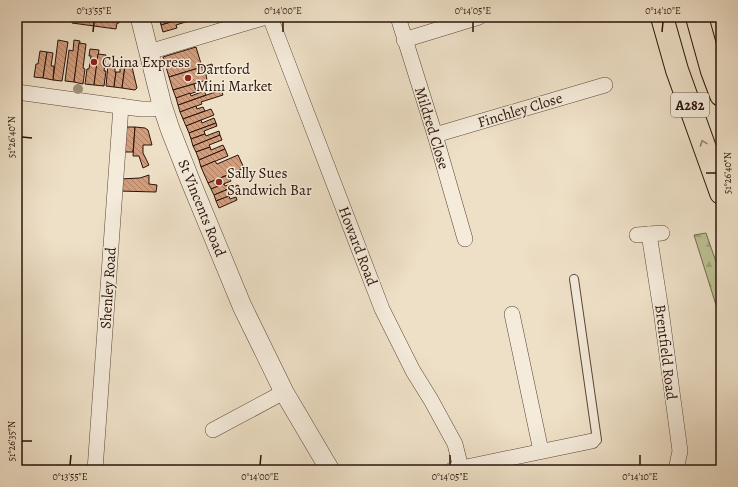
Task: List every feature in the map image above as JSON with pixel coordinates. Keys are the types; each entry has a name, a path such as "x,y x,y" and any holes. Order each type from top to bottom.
{"highway":[{"name":"A282","path":"662,17 677,70 721,193"},
{"name":"A282","path":"697,17 712,71 721,95"}],"street":[{"name":"St Vincents Road","path":"140,17 170,129 242,306 284,392 330,470"},
{"path":"149,52 266,17"},
{"name":"Howard Road","path":"270,17 382,309 413,371 455,444 456,469"},
{"name":"Mildred Close","path":"398,17 435,135 465,240"},
{"path":"404,40 480,17"},
{"name":"Finchley Close","path":"435,135 605,85"},
{"path":"17,92 150,110 163,107"},
{"name":"Shenley Road","path":"95,470 121,106"},
{"name":"Brentfield Road","path":"649,234 680,451 676,470"},
{"path":"512,314 540,451"},
{"path":"213,430 284,392"},
{"path":"456,469 592,441"}],"lane":[{"path":"574,279 597,440 592,441"}],"green space":[{"path":"706,233 721,276 721,321 694,235"}],"building":[{"path":"73,17 120,18 116,29 72,23"},
{"path":"188,17 194,17 195,19 176,25 177,28 163,32 161,25"},
{"path":"159,18 183,18 161,25"},
{"path":"58,40 68,42 62,81 53,80"},
{"path":"74,40 80,41 74,82 65,81 69,50 73,51"},
{"path":"79,43 86,44 83,84 74,82"},
{"path":"196,47 202,67 169,77 163,57"},
{"name":"China Express","path":"90,49 99,50 94,85 85,84 91,56 89,56"},
{"path":"40,51 47,52 43,78 34,77"},
{"path":"47,52 53,53 51,66 54,66 53,80 43,78"},
{"path":"98,54 106,55 104,86 94,85"},
{"path":"108,64 115,64 116,72 114,87 106,86"},
{"name":"Dartford Mini Market","path":"212,64 213,69 208,70 209,74 206,75 207,80 173,90 169,77"},
{"path":"120,66 125,66 122,88 114,87 116,72 120,72"},
{"path":"125,66 132,67 137,88 135,90 122,88"},
{"path":"194,84 196,92 176,98 173,90"},
{"path":"221,90 223,95 201,102 202,104 180,112 178,105"},
{"path":"204,91 206,95 178,105 176,98 190,93 191,96"},
{"path":"196,106 197,109 203,107 205,111 183,119 180,112"},
{"path":"211,109 214,115 186,126 183,119"},
{"path":"214,118 216,123 189,133 186,126 201,120 202,123"},
{"path":"216,123 217,126 204,131 205,134 191,139 189,133"},
{"path":"124,127 135,127 133,152 122,152"},
{"path":"135,127 145,128 148,130 152,145 143,145 143,153 149,165 143,168 139,156 133,156"},
{"path":"219,131 220,135 193,146 191,139 205,134 206,136"},
{"path":"220,135 222,140 209,145 210,147 196,152 193,146"},
{"path":"223,145 225,149 199,160 196,152 210,147 211,150"},
{"path":"225,149 228,156 201,167 199,160"},
{"path":"238,155 244,168 208,183 201,167 215,161 217,164"},
{"path":"149,175 149,184 157,185 156,192 119,191 120,179 140,178"},
{"name":"Sally Sues Sandwich Bar","path":"228,175 231,181 211,189 208,183"},
{"path":"224,184 225,186 232,184 233,187 214,195 211,189"},
{"path":"238,185 240,190 216,201 214,195"},
{"path":"229,196 230,199 236,197 237,200 219,208 216,201"}],"place":[{"name":"China Express","path":"94,62"},
{"name":"Dartford Mini Market","path":"188,78"},
{"name":"Sally Sues Sandwich Bar","path":"219,182"}]}
